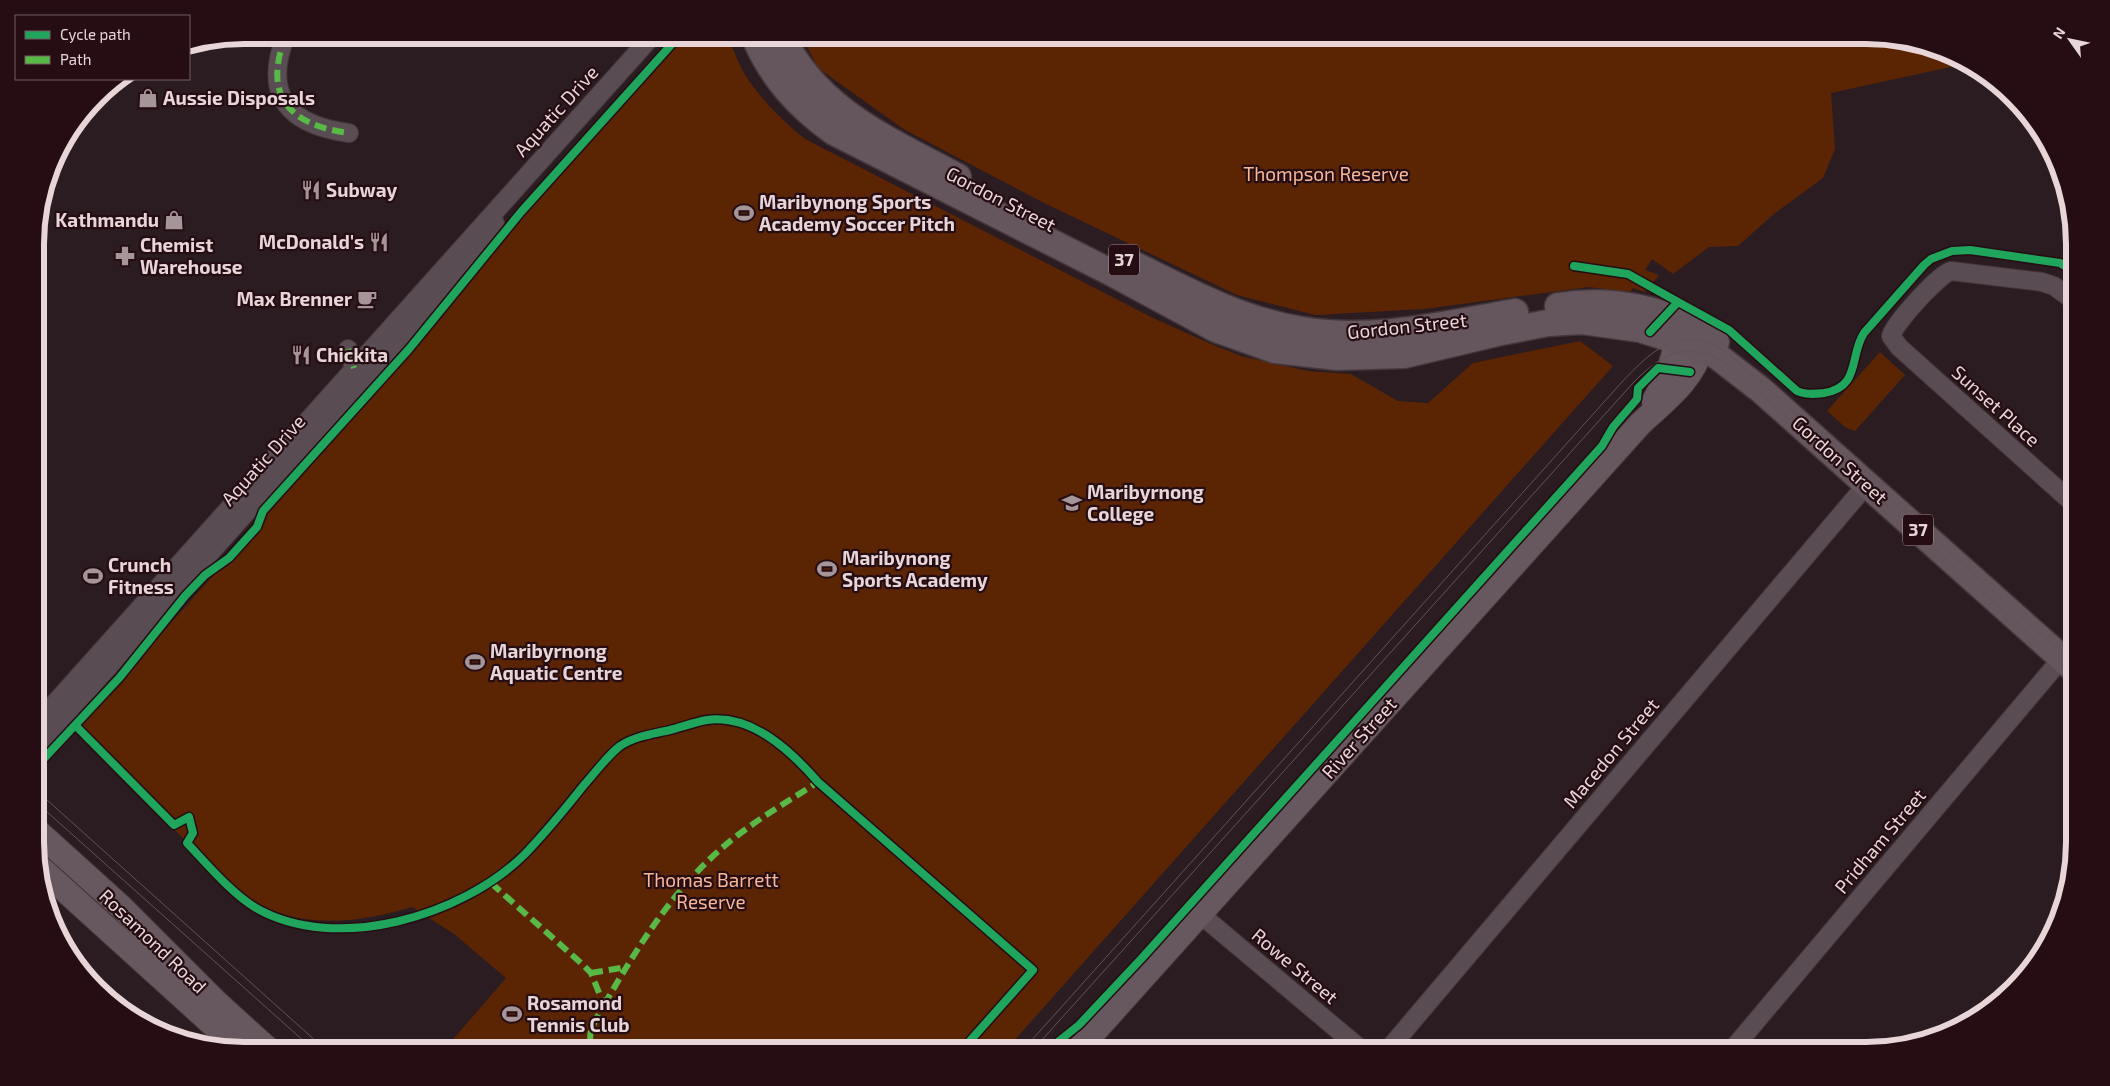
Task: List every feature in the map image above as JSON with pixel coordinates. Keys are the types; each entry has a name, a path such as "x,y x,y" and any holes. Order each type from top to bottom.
{"main road":[{"name":"Gordon Street","path":"762,44 769,66 796,102 834,132 1114,274 1216,329 1275,350 1305,355 1365,358 1404,355 1501,332 1548,324 1582,321 1695,337"},
{"name":"Gordon Street","path":"770,44 795,62 808,80 842,111 970,184 1216,304 1258,320 1303,330 1338,334 1378,333 1561,305 1606,303 1658,312 1695,337 1761,390 2066,662"},
{"path":"1378,333 1393,341 1404,355"}],"street":[{"path":"283,44 277,73 278,86 287,106 307,123 349,133"},
{"name":"Aquatic Drive","path":"44,714 645,44"},
{"name":"Aquatic Drive","path":"44,739 469,260 493,228 511,194"},
{"name":"Sunset Place","path":"2066,294 2054,286 2042,282 1951,271 1942,275 1900,321 1893,330 1892,338 1896,345 2066,497"},
{"name":"River Street","path":"1085,1042 1640,424 1664,381 1674,353 1695,337"},
{"path":"348,349 354,368"},
{"name":"Macedon Street","path":"1395,1042 1867,484"},
{"name":"Pridham Street","path":"1740,1042 2066,666"},
{"name":"Rosamond Road","path":"44,837 121,907 216,1002 260,1042"},
{"name":"Rosamond Road","path":"46,873 232,1042"},
{"name":"Rowe Street","path":"1200,914 1352,1042"}],"green space":[{"name":"Maribynong Sports Academy","path":"677,44 730,44 745,75 758,93 788,125 805,139 1153,318 1241,356 1308,371 1351,374 1398,401 1428,403 1473,363 1580,341 1613,366 1013,1042 451,1042 506,978 454,934 412,907 374,916 334,921 294,917 275,912 257,903 233,887 212,868 76,730 443,316 519,219"},
{"name":"Thompson Reserve","path":"806,44 1880,44 1893,45 1931,54 1957,66 1831,93 1835,149 1823,178 1774,214 1738,246 1709,247 1673,274 1652,259 1645,270 1659,275 1645,292 1633,288 1630,292 1588,287 1425,309 1315,315 1237,295 1044,203 905,130 818,68"},
{"path":"1880,352 1905,375 1855,431 1845,427 1827,411"}],"tram line":[{"path":"1030,1042 1621,383 1645,359 1669,343 1697,340 1712,344 1729,354 2066,657"},
{"path":"1040,1042 1633,383 1656,363 1668,356 1680,352 1704,353 1732,368 2066,667"},
{"path":"44,797 317,1042"},
{"path":"44,809 305,1042"}],"marked path":[{"path":"283,44 279,56 277,75 280,91 286,104 296,115 310,123 349,133"},
{"path":"348,349 354,368"},
{"path":"604,1005 647,935 679,892 697,872 738,835 818,782"},
{"path":"491,883 591,973 604,1005 594,1022 590,1034 591,1042"},
{"path":"591,973 626,967"}],"cycle path":[{"path":"44,758 120,677 185,596 205,575 229,558 257,527 263,511 409,349 521,212 672,44"},
{"path":"1650,332 1678,302 1729,330 1797,391 1807,394 1824,393 1836,390 1844,384 1849,377 1859,342 1864,333 1931,259 1952,251 1970,250 2060,263 2066,267"},
{"path":"1574,266 1628,274 1678,302"},
{"path":"1058,1042 1079,1025 1142,958 1602,446 1613,427 1637,399 1638,388 1658,368 1690,372"},
{"path":"75,725 174,825 189,817 193,833 187,843 238,895 256,908 288,921 323,928 360,927 397,921 434,910 468,895 499,876 525,854 620,746 651,734 707,720 724,720 740,723 755,729 783,747 818,782 1033,970 969,1042"}],"place":[{"name":"Aussie Disposals","path":"148,98"},
{"name":"Subway","path":"311,190"},
{"name":"Maribynong Sports Academy Soccer Pitch","path":"744,213"},
{"name":"Kathmandu","path":"174,220"},
{"name":"McDonald's","path":"379,242"},
{"name":"Chemist Warehouse","path":"125,256"},
{"name":"Max Brenner","path":"367,299"},
{"name":"Chickita","path":"301,355"},
{"name":"Maribyrnong College","path":"1072,503"},
{"name":"Maribynong Sports Academy","path":"827,569"},
{"name":"Crunch Fitness","path":"93,576"},
{"name":"Maribyrnong Aquatic Centre","path":"475,662"},
{"name":"Rosamond Tennis Club","path":"512,1014"}],"park label":[{"name":"Thomas Barrett Reserve","path":"711,891"}]}
